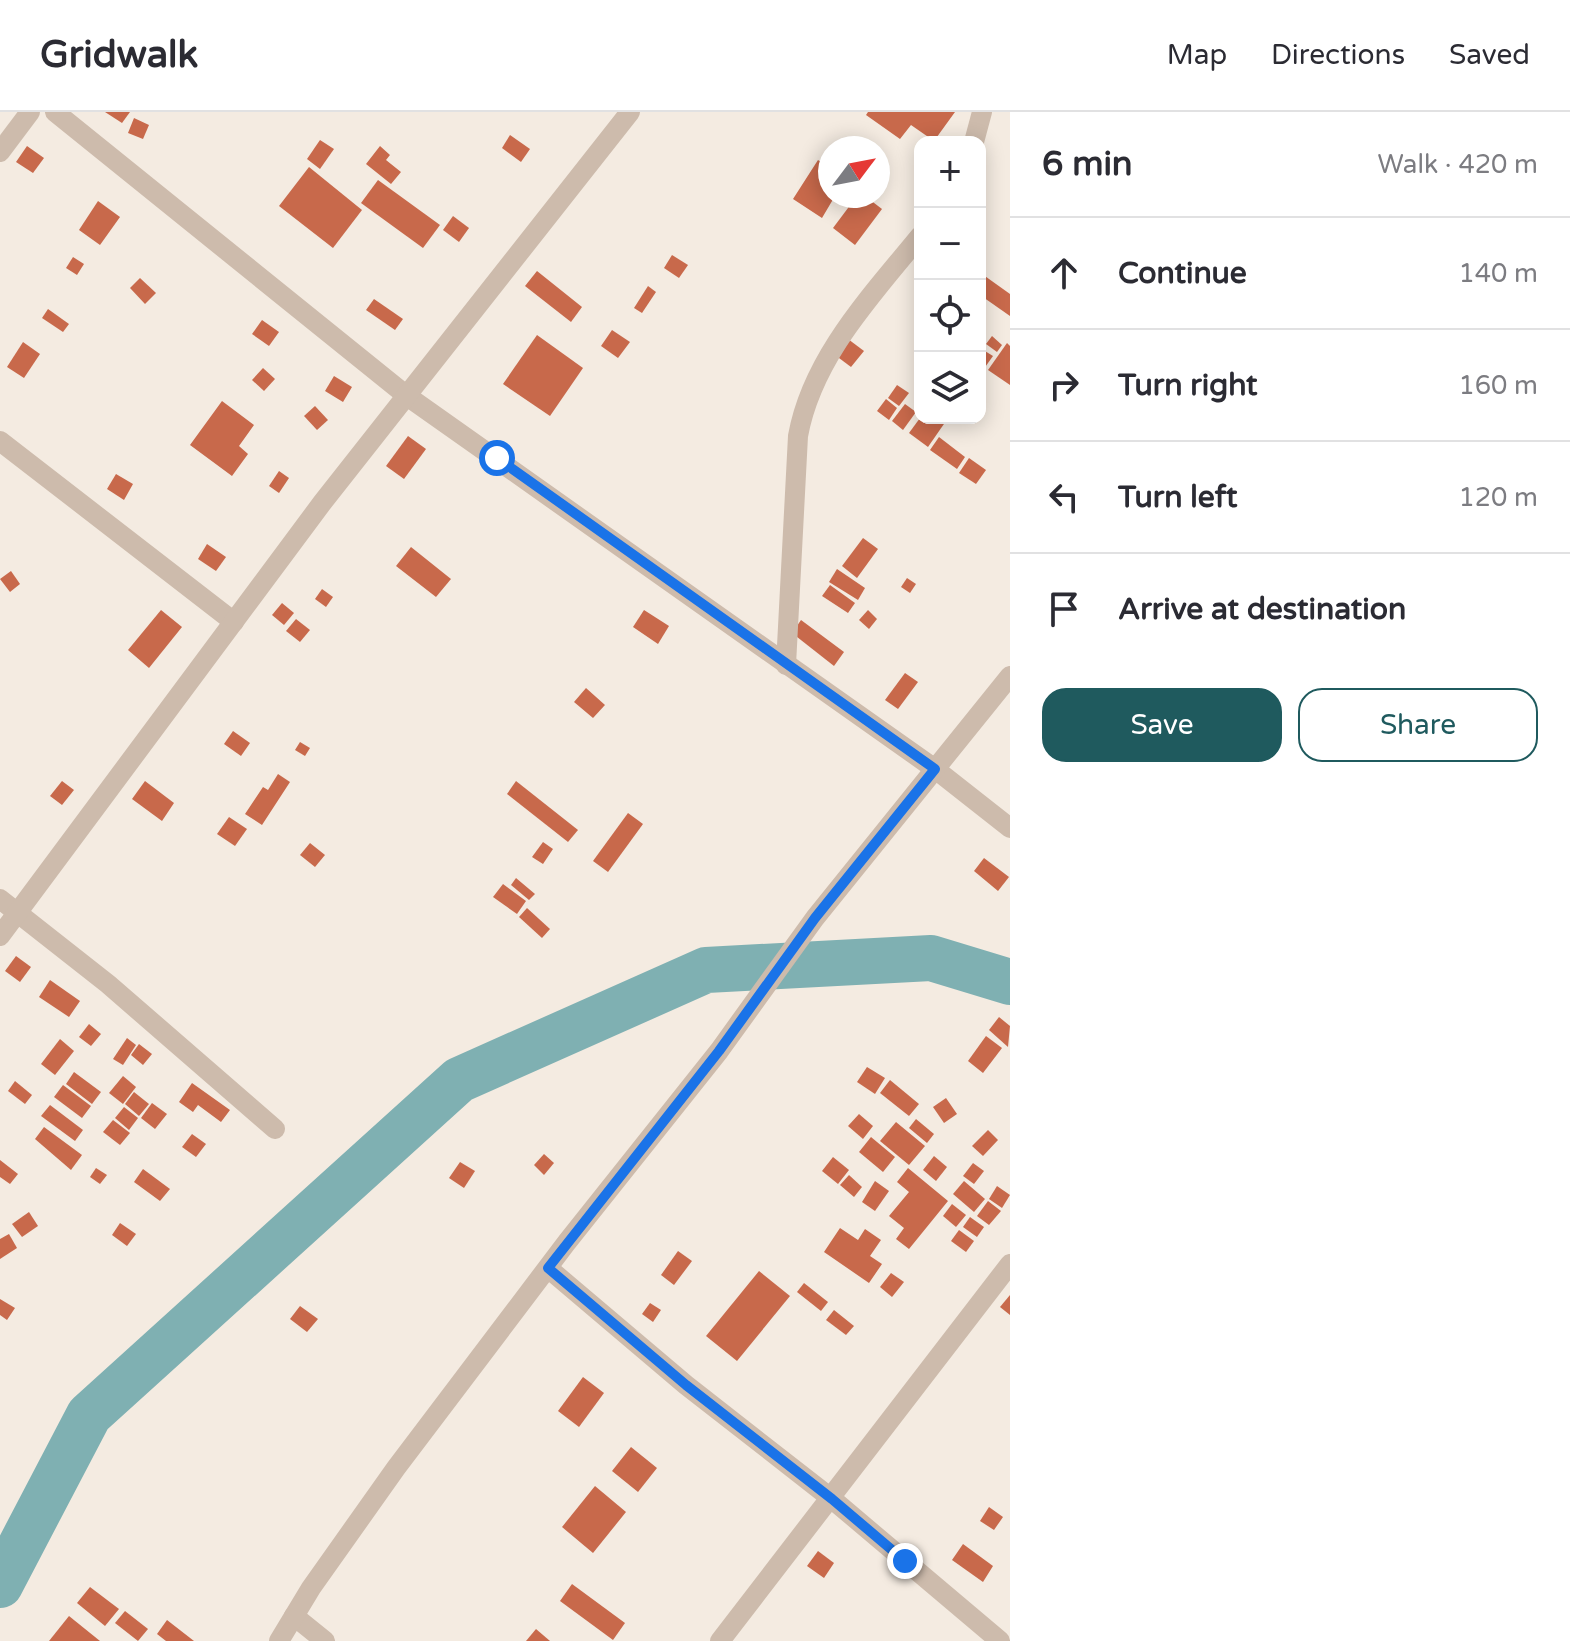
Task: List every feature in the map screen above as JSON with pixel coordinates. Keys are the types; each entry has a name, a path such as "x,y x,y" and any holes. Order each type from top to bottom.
{"street":[{"path":"0,152 30,112"},
{"path":"55,112 407,396 935,769 1010,828"},
{"path":"0,936 234,622 630,112"},
{"path":"976,136 982,112"},
{"path":"786,665 798,436 803,406 815,377 864,306 914,244"},
{"path":"0,441 234,622"},
{"path":"279,1641 396,1468 719,1051 815,918 1010,676"},
{"path":"0,899 275,1129"},
{"path":"720,1641 1010,1264"},
{"path":"548,1268 686,1385 832,1499 1000,1641"},
{"path":"294,1616 325,1641"}],"building":[{"path":"105,112 130,112 122,123"},
{"path":"868,112 955,112 938,136 927,136 911,125 900,139 866,115"},
{"path":"134,118 149,125 143,139 128,133"},
{"path":"510,135 530,149 521,162 502,148"},
{"path":"320,140 334,149 320,169 307,159"},
{"path":"27,146 44,158 33,173 16,162"},
{"path":"380,146 390,155 386,160 401,172 391,184 366,164"},
{"path":"818,160 818,208 828,208 822,218 793,199"},
{"path":"309,167 362,210 333,248 279,206"},
{"path":"378,180 440,225 423,248 361,203"},
{"path":"98,201 120,217 100,245 79,230"},
{"path":"848,208 882,209 855,245 833,228"},
{"path":"453,216 469,228 459,242 443,230"},
{"path":"672,255 688,265 679,278 664,268"},
{"path":"73,257 84,264 77,275 66,268"},
{"path":"537,271 582,307 571,322 525,286"},
{"path":"986,277 1010,294 1010,316 986,299"},
{"path":"140,278 156,293 145,304 130,288"},
{"path":"648,286 656,292 642,313 634,308"},
{"path":"374,299 403,319 395,330 366,310"},
{"path":"48,309 69,324 63,332 42,318"},
{"path":"262,320 279,332 269,346 252,334"},
{"path":"612,330 630,342 618,358 601,346"},
{"path":"537,335 583,368 550,416 503,384"},
{"path":"992,336 1002,345 997,352 986,344"},
{"path":"848,339 864,351 851,367 835,355"},
{"path":"23,342 40,354 24,378 7,367"},
{"path":"1007,343 1010,346 1010,385 988,370"},
{"path":"986,352 993,356 986,366"},
{"path":"263,368 275,379 264,391 252,380"},
{"path":"334,376 352,387 343,402 325,391"},
{"path":"897,385 909,393 899,406 888,398"},
{"path":"886,399 897,408 889,420 877,411"},
{"path":"222,401 254,425 239,446 248,454 232,476 190,445"},
{"path":"905,404 914,411 903,430 892,421"},
{"path":"315,406 328,420 317,430 304,416"},
{"path":"916,424 944,424 928,447 909,433"},
{"path":"408,436 426,449 404,479 386,466"},
{"path":"939,437 965,457 957,469 930,450"},
{"path":"969,458 986,470 976,484 959,473"},
{"path":"279,471 289,478 279,493 269,486"},
{"path":"116,474 133,484 124,500 107,489"},
{"path":"863,538 878,549 857,578 842,566"},
{"path":"207,544 226,557 216,571 198,559"},
{"path":"411,547 451,579 436,597 396,566"},
{"path":"837,569 865,588 858,600 829,582"},
{"path":"11,571 20,584 10,592 0,579"},
{"path":"907,578 916,584 910,593 901,587"},
{"path":"830,585 855,603 848,613 822,596"},
{"path":"322,589 333,597 326,607 315,599"},
{"path":"282,603 294,613 284,625 272,615"},
{"path":"161,610 182,627 149,668 128,650"},
{"path":"644,610 669,626 658,644 633,627"},
{"path":"868,610 877,619 869,629 859,620"},
{"path":"296,619 310,630 300,642 286,631"},
{"path":"801,620 844,652 834,666 792,633"},
{"path":"905,673 918,682 898,709 885,700"},
{"path":"586,688 605,705 593,718 574,702"},
{"path":"233,731 250,743 241,756 224,744"},
{"path":"300,742 310,748 305,756 295,750"},
{"path":"278,774 290,782 262,825 245,814 263,787 268,790"},
{"path":"62,781 74,790 62,805 50,796"},
{"path":"145,781 174,803 162,821 132,799"},
{"path":"516,781 578,830 568,842 507,794"},
{"path":"628,813 643,824 608,872 593,861"},
{"path":"229,817 247,829 235,846 217,834"},
{"path":"543,842 553,849 543,864 532,857"},
{"path":"310,843 325,855 315,867 300,855"},
{"path":"984,858 1009,877 998,891 974,871"},
{"path":"516,878 535,894 529,900 511,885"},
{"path":"503,884 526,901 517,914 493,897"},
{"path":"527,908 550,929 542,938 519,917"},
{"path":"16,956 31,967 20,982 5,971"},
{"path":"50,980 80,1001 69,1017 39,997"},
{"path":"999,1017 1010,1026 1008,1047 989,1030"},
{"path":"89,1024 101,1034 91,1046 79,1037"},
{"path":"986,1036 1002,1048 983,1073 968,1061"},
{"path":"127,1038 136,1045 123,1065 113,1059"},
{"path":"60,1039 74,1051 55,1075 41,1064"},
{"path":"139,1044 152,1054 143,1065 131,1055"},
{"path":"867,1067 885,1078 875,1094 857,1082"},
{"path":"74,1072 101,1092 92,1104 66,1084"},
{"path":"123,1076 136,1087 123,1104 109,1093"},
{"path":"890,1080 919,1104 909,1116 880,1093"},
{"path":"15,1081 32,1095 25,1104 8,1091"},
{"path":"192,1083 230,1110 221,1122 198,1105 193,1112 179,1102"},
{"path":"63,1085 91,1106 82,1118 54,1097"},
{"path":"134,1092 149,1104 139,1116 125,1104"},
{"path":"946,1098 957,1114 944,1123 933,1107"},
{"path":"152,1103 167,1114 155,1129 141,1118"},
{"path":"50,1105 83,1130 75,1141 41,1116"},
{"path":"124,1107 138,1118 129,1130 115,1118"},
{"path":"859,1114 873,1126 863,1139 848,1126"},
{"path":"916,1119 934,1134 927,1143 909,1128"},
{"path":"113,1120 130,1133 120,1145 103,1132"},
{"path":"896,1122 925,1146 909,1165 880,1141"},
{"path":"44,1127 82,1155 71,1170 35,1139"},
{"path":"988,1130 998,1140 983,1156 972,1146"},
{"path":"192,1134 206,1144 196,1157 182,1147"},
{"path":"871,1137 895,1157 883,1172 859,1152"},
{"path":"544,1154 554,1163 544,1175 534,1165"},
{"path":"934,1156 947,1167 936,1181 923,1170"},
{"path":"833,1157 849,1170 838,1184 822,1171"},
{"path":"0,1160 18,1174 10,1184 0,1177"},
{"path":"460,1162 475,1171 464,1188 449,1178"},
{"path":"973,1163 984,1171 974,1184 963,1176"},
{"path":"96,1168 107,1175 100,1184 90,1177"},
{"path":"908,1168 948,1201 909,1249 896,1239 904,1228 889,1216 909,1192 897,1182"},
{"path":"143,1169 170,1189 160,1201 134,1182"},
{"path":"849,1175 862,1187 854,1197 840,1185"},
{"path":"875,1181 889,1191 875,1211 862,1202"},
{"path":"964,1181 985,1199 974,1212 953,1194"},
{"path":"997,1186 1010,1195 1002,1208 989,1199"},
{"path":"988,1201 1001,1211 989,1225 977,1216"},
{"path":"952,1204 966,1215 956,1227 943,1216"},
{"path":"29,1212 38,1226 22,1237 12,1224"},
{"path":"970,1217 984,1227 977,1237 963,1227"},
{"path":"120,1223 136,1234 127,1246 112,1235"},
{"path":"840,1228 858,1240 865,1229 881,1240 870,1256 882,1264 869,1283 824,1252"},
{"path":"959,1230 974,1241 966,1252 951,1241"},
{"path":"9,1234 17,1248 0,1259 0,1239"},
{"path":"678,1251 692,1261 674,1285 661,1275"},
{"path":"759,1271 790,1296 737,1361 706,1336"},
{"path":"891,1273 904,1282 892,1297 880,1287"},
{"path":"804,1283 828,1302 821,1311 797,1292"},
{"path":"1010,1295 1010,1315 1000,1307"},
{"path":"0,1299 15,1308 7,1320 0,1315"},
{"path":"650,1303 661,1310 653,1322 642,1314"},
{"path":"300,1306 318,1319 307,1332 290,1319"},
{"path":"834,1310 854,1326 846,1335 826,1320"},
{"path":"583,1377 604,1393 579,1427 558,1411"},
{"path":"631,1447 657,1468 638,1492 612,1471"},
{"path":"595,1486 626,1512 593,1553 562,1527"},
{"path":"989,1507 1003,1517 994,1530 980,1521"},
{"path":"963,1544 993,1566 983,1582 952,1560"},
{"path":"818,1551 834,1563 824,1578 807,1566"},
{"path":"572,1584 625,1623 613,1640 560,1601"},
{"path":"90,1587 119,1609 105,1626 77,1603"},
{"path":"125,1611 148,1629 138,1641 115,1623"},
{"path":"69,1616 100,1641 49,1641"},
{"path":"167,1620 194,1641 166,1641 157,1634"},
{"path":"536,1629 550,1641 526,1641"}],"waterway":[{"path":"0,1585 89,1415 459,1080 706,970 931,958 1010,982"}],"route":[{"path":"497,458 935,769 815,918 719,1051 548,1268 686,1385 832,1499 905,1561"}]}
